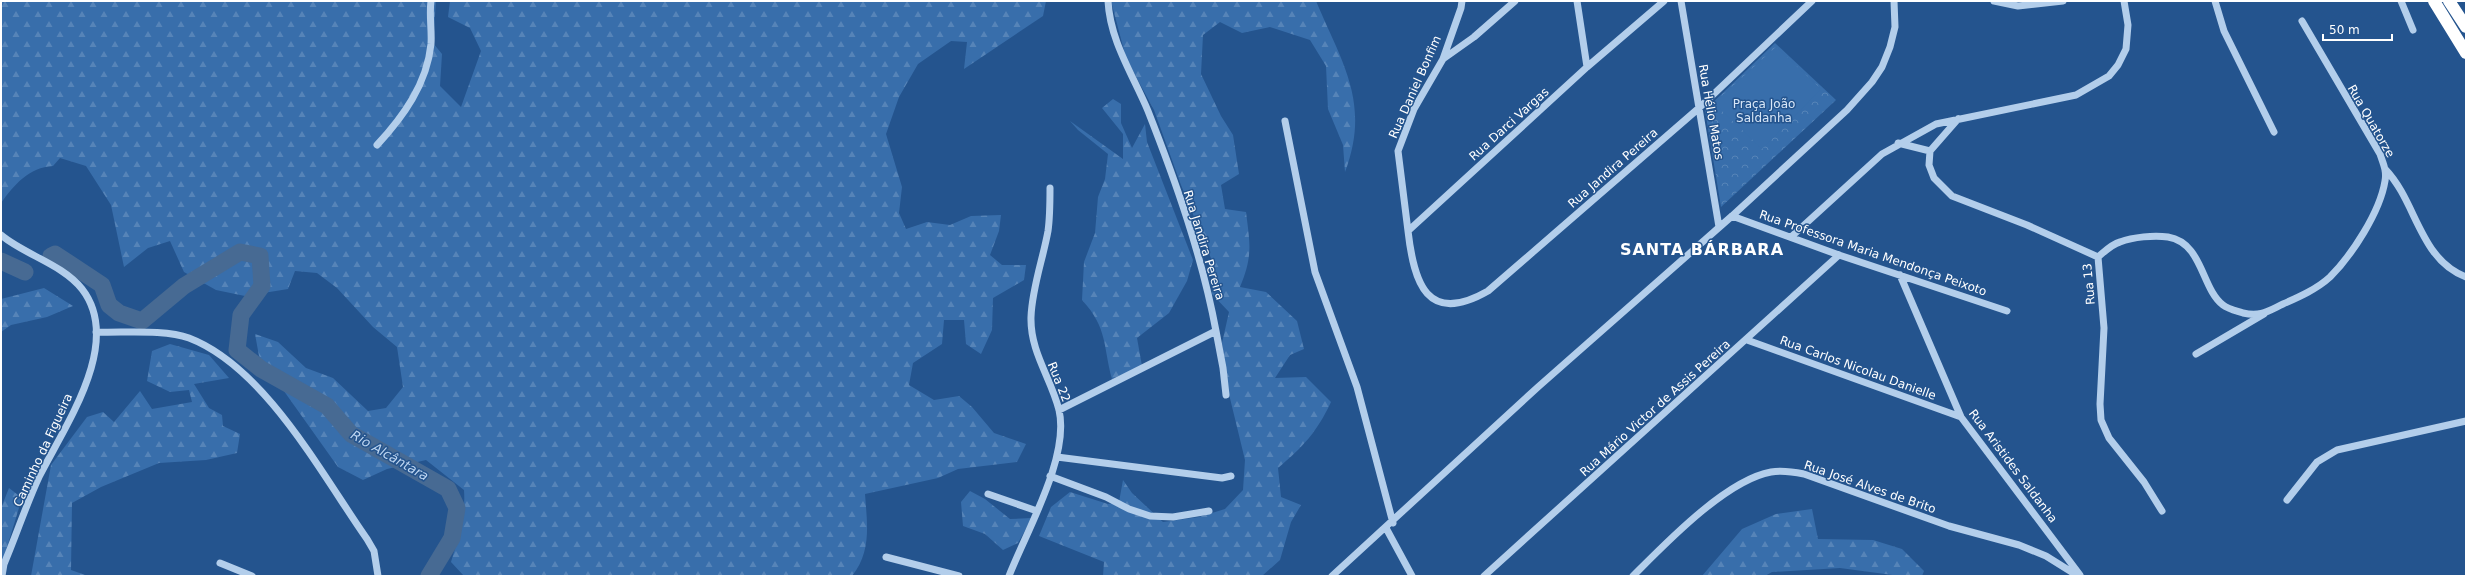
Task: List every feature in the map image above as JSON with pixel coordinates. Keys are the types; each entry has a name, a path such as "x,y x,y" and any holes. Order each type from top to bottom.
{"highway":[{"path":"2434,1 2466,53"},
{"path":"2449,1 2466,27"}],"street":[{"path":"377,145 408,108 425,71 431,42 431,1"},
{"name":"Rua Jandira Pereira","path":"1108,1 1114,38 1148,111 1196,248 1216,332 1223,368 1226,395"},
{"name":"Rua Daniel Bonfim","path":"1408,230 1398,151 1414,109 1443,59 1444,51 1461,8 1462,1"},
{"path":"1443,59 1474,37 1515,1"},
{"path":"1577,1 1587,67"},
{"name":"Rua Darci Vargas","path":"1408,230 1587,67 1664,1"},
{"name":"Rua Hélio Matos","path":"1681,1 1719,227"},
{"name":"Rua Jandira Pereira","path":"1408,230 1416,279 1428,294 1441,304 1458,305 1472,300 1488,291 1699,108 1812,1"},
{"path":"1332,576 1393,523 1538,387 1732,216 1847,110 1872,82 1882,67 1890,47 1895,27 1894,1"},
{"path":"1994,1 2018,6 2063,1"},
{"path":"1791,238 1882,154 1898,143 1936,124 1958,118 2076,95 2108,76 2118,65 2126,49 2128,25 2124,1"},
{"path":"2215,1 2224,31 2274,132"},
{"path":"2401,1 2413,30"},
{"name":"Rua Quatorze","path":"2098,257 2120,242 2147,237 2169,237 2184,244 2196,258 2205,272 2213,293 2224,306 2244,313 2264,314 2306,294 2329,278 2345,260 2362,234 2379,199 2385,180 2385,169 2380,154 2302,21"},
{"path":"1898,143 1930,151 1958,118"},
{"path":"1286,120 1315,272 1357,387 1393,523"},
{"name":"Rua 13","path":"1930,151 1929,165 1934,178 1952,196 2027,225 2098,257 2104,328 2100,404 2101,420 2108,438 2144,482 2162,511"},
{"path":"2385,169 2394,178 2404,194 2424,239 2452,272 2466,277"},
{"name":"Rua 22","path":"1009,576 1057,457 1060,436 1059,410 1038,358 1032,337 1031,317 1048,230 1050,188"},
{"name":"Rua Professora Maria Mendonça Peixoto","path":"1732,216 1839,255 2007,311"},
{"name":"Caminho da Figueira","path":"1,236 67,276 81,288 91,305 96,332 93,360 85,385 39,478 4,564 2,576"},
{"name":"Rua Mário Victor de Assis Pereira","path":"1484,576 1747,340 1839,255"},
{"name":"Rua Aristides Saldanha","path":"1900,275 1961,416 2080,576"},
{"path":"2196,354 2264,314"},
{"path":"96,332 154,334 188,338 212,349 249,379 280,411 368,539 374,551 378,576"},
{"path":"1059,410 1216,332"},
{"name":"Rua Carlos Nicolau Danielle","path":"1747,340 1961,416"},
{"path":"2287,500 2317,462 2337,450 2466,421"},
{"path":"1057,457 1222,478 1231,476"},
{"name":"Rua José Alves de Brito","path":"1633,576 1682,529 1730,491 1771,472 1787,472 1804,474 1949,526 2019,546 2046,556 2080,576"},
{"path":"1050,476 1106,497 1128,509 1150,516 1173,517 1209,511"},
{"path":"988,494 1036,511"},
{"path":"1386,528 1412,576"},
{"path":"886,557 959,576"},
{"path":"220,563 252,576"}],"green space":[{"path":"1,1 436,1 433,43 442,54 440,86 461,107 481,51 470,28 448,17 450,1 1046,1 1043,16 964,69 967,42 951,41 918,64 899,97 886,134 902,187 899,213 906,229 927,222 950,225 971,216 1001,215 999,231 990,255 1002,265 1026,265 1024,280 993,298 992,330 981,354 966,344 964,320 944,320 942,344 913,363 909,385 934,400 959,396 972,407 994,433 1026,444 1017,462 958,469 938,478 865,494 867,536 863,557 852,576 464,576 451,562 463,518 464,490 426,460 387,469 363,480 338,467 259,356 255,334 278,342 306,368 333,378 368,411 386,408 403,387 397,347 373,327 337,288 317,273 295,271 288,289 245,296 216,290 184,272 170,241 148,248 124,267 111,205 86,166 60,158 53,166 44,167 29,173 11,190 1,203"},
{"path":"1111,1 1316,1 1335,44 1350,84 1354,104 1355,125 1352,147 1345,172 1343,145 1328,109 1326,66 1310,40 1270,27 1242,33 1220,22 1203,35 1201,74 1221,116 1233,135 1239,174 1221,185 1225,209 1246,212 1249,233 1249,258 1240,287 1266,292 1297,321 1304,349 1290,355 1275,378 1306,377 1331,402 1315,431 1295,453 1278,468 1281,497 1301,505 1291,522 1280,560 1262,576 1103,576 1104,562 1039,536 1051,507 1070,492 1108,504 1119,502 1123,480 1132,493 1163,522 1199,517 1225,509 1243,490 1245,460 1228,390 1222,343 1229,312 1212,294 1215,268 1181,185 1154,110 1126,58"},
{"name":"Praça João Saldanha","path":"1775,43 1836,100 1721,207 1705,110"},
{"path":"1776,47 1821,89 1762,149 1714,103"},
{"path":"1113,99 1121,104 1121,123 1132,148 1145,124 1147,142 1193,260 1187,281 1169,313 1137,338 1142,366 1112,379 1101,329 1090,310 1082,300 1084,262 1095,233 1098,197 1105,179 1108,154 1078,130 1070,121 1123,159 1123,134 1102,108"},
{"path":"44,288 73,306 47,317 11,325 1,332 1,299"},
{"path":"170,344 209,355 229,378 194,384 209,408 222,415 223,426 240,434 237,453 206,460 159,463 101,487 72,503 71,570 88,576 31,576 51,465 87,417 103,412 114,422 140,391 152,409 192,402 189,390 170,392 147,381 152,351"},
{"path":"9,488 22,498 1,567 1,508"},
{"path":"970,491 985,499 1010,519 1032,518 1018,543 1003,550 985,534 963,526 961,502"},
{"path":"1812,509 1818,539 1873,540 1902,549 1924,571 1922,576 1900,576 1840,568 1772,572 1765,576 1702,576 1742,529 1776,514"}],"waterway":[{"name":"Rio Alcântara","path":"51,256 55,254 102,285 109,305 119,313 142,321 184,286 240,252 260,256 262,286 241,315 237,350 261,369 327,406 351,434 448,489 457,508 452,538 429,576"},
{"name":"Rio Alcântara","path":"1,261 25,272"}],"district":[{"name":"SANTA BÁRBARA","path":"1702,249"}]}
